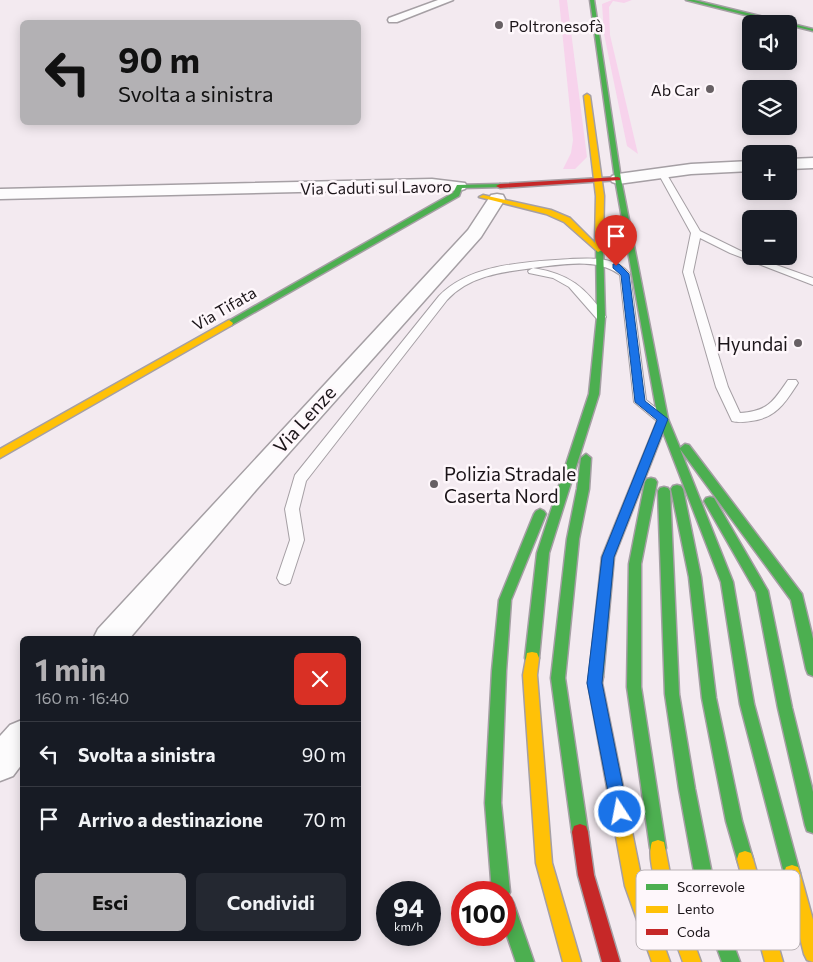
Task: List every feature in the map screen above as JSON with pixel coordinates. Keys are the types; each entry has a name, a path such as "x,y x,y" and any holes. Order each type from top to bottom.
{"main road":[{"path":"688,0 751,15"},
{"path":"594,1 618,179 603,193"},
{"path":"797,26 813,30"},
{"path":"585,86 603,193 598,256 601,317 583,489 573,539 558,678 586,875 611,962"},
{"name":"Via Caduti sul Lavoro","path":"458,190 503,194 573,182 603,193 618,179"},
{"path":"458,190 540,196"},
{"name":"Via Tifata","path":"0,454 458,190"},
{"path":"603,193 616,202 623,248 634,257 694,577 710,707 734,821 748,870"},
{"path":"503,194 567,220 598,256"},
{"path":"553,485 594,394"},
{"path":"572,962 544,863 530,675 544,553 594,394"},
{"path":"663,419 664,457"},
{"path":"663,419 797,598 813,669"},
{"path":"663,419 762,591 785,708 813,825"},
{"path":"663,419 728,582 747,704 791,870"},
{"path":"636,892 595,683 608,557 663,419"},
{"path":"662,870 634,687 635,564 663,419"},
{"path":"664,476 666,572 672,694 702,870"},
{"path":"500,881 493,802 499,671 505,600 524,549 545,503"},
{"path":"800,905 813,954"},
{"path":"516,936 525,962"},
{"path":"657,950 661,962"},
{"path":"688,950 692,962"},
{"path":"727,950 731,962"}],"street":[{"path":"393,20 448,0"},
{"path":"797,164 813,163"},
{"name":"Via Caduti sul Lavoro","path":"618,179 691,169 742,166"},
{"name":"Via Caduti sul Lavoro","path":"0,194 396,186 458,190"},
{"name":"Via Lenze","path":"112,636 247,483 475,233 503,194"},
{"path":"0,763 20,739"}],"lane":[{"path":"662,173 696,233 733,251 813,282"},
{"path":"696,233 688,272 722,387 736,418 761,416 777,406 792,383"},
{"path":"285,578 297,540 292,509 300,479 443,298 454,286 474,277 493,272 598,256 616,266 625,274 640,402 663,419"},
{"path":"517,268 545,272 564,278 573,284 601,317"}],"shaded area":[{"path":"559,0 567,0 587,157 575,169 563,169 571,153 573,140"},
{"path":"612,0 632,0 624,3 613,1 609,7 610,35 638,154 627,146 604,34 602,4"}],"traffic: fast":[{"path":"592,0 618,179 663,419"},
{"path":"688,0 750,15"},
{"path":"797,26 813,30"},
{"path":"229,323 456,194 459,186 500,186"},
{"path":"594,394 601,317 599,245"},
{"path":"532,658 543,553 594,394"},
{"path":"663,419 727,582 747,704 791,870"},
{"path":"596,677 608,557 663,419"},
{"path":"685,448 797,598 813,669"},
{"path":"580,832 558,678 573,539 583,489 586,458"},
{"path":"651,482 635,564 634,687 658,848"},
{"path":"677,489 695,577 709,698 734,821 745,859"},
{"path":"664,491 672,694 702,870"},
{"path":"710,501 762,591 785,708 813,825"},
{"path":"500,881 493,803 499,671 505,600 540,514"},
{"path":"516,936 525,962"},
{"path":"727,950 731,962"}],"traffic: slow":[{"path":"587,96 600,196 599,245"},
{"path":"483,197 548,212 567,220 598,250"},
{"path":"0,454 229,323"},
{"path":"532,658 530,675 544,863 572,962"},
{"path":"596,677 595,683 636,892"},
{"path":"658,848 662,870"},
{"path":"745,859 748,870"},
{"path":"800,904 813,954"},
{"path":"657,950 661,962"},
{"path":"688,950 692,962"},
{"path":"771,950 774,962"}],"traffic: jam":[{"path":"500,186 618,179"},
{"path":"580,832 586,875 611,962"}],"place":[{"name":"Poltronesofà","path":"499,25"},
{"name":"Ab Car","path":"710,89"},
{"name":"Hyundai","path":"798,343"},
{"name":"Polizia Stradale Caserta Nord","path":"434,484"}],"route":[{"path":"616,266 625,274 640,402 663,419 608,557 595,683 620,812"}]}
